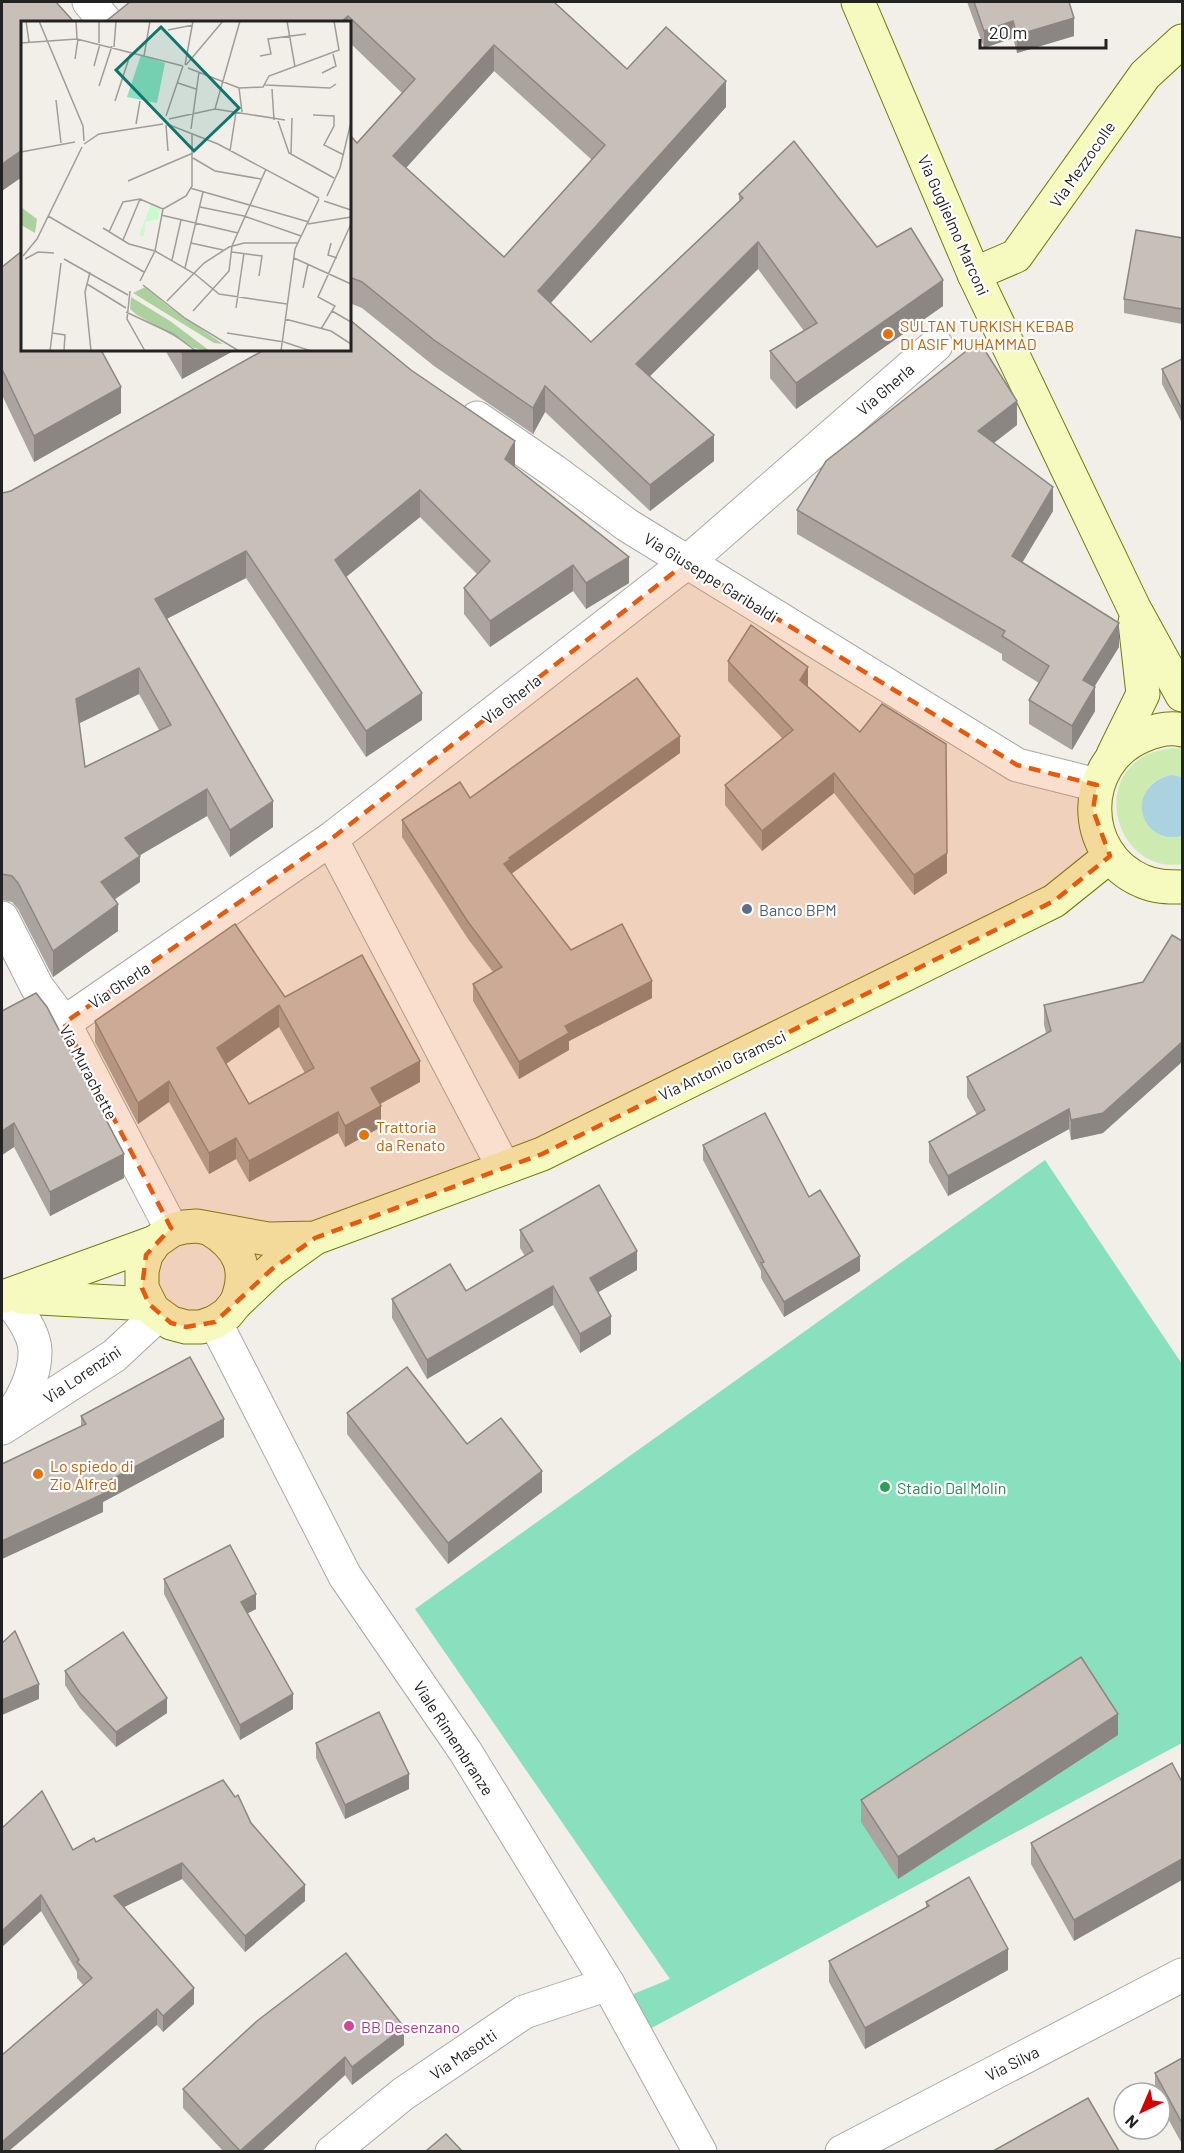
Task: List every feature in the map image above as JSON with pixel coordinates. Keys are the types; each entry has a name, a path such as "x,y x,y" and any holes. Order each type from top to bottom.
{"street":[{"path":"89,2 105,21"},
{"name":"Via Guglielmo Marconi","path":"858,2 974,274 1134,608 1182,695"},
{"name":"Via Mezzocolle","path":"974,274 1016,256 1145,75 1182,41"},
{"name":"Via Gherla","path":"64,1023 331,839 686,563 936,345"},
{"name":"Via Giuseppe Garibaldi","path":"451,400 627,525 1017,765 1104,772"},
{"name":"Via Guglielmo Marconi","path":"1134,608 1143,694 1104,772 1094,810 1098,834 1110,856 1124,871 1142,881 1176,890"},
{"path":"1104,772 1130,741 1153,731 1182,730"},
{"path":"331,839 504,1168"},
{"name":"Via Antonio Gramsci","path":"226,1312 272,1269 315,1238 542,1154 1054,901 1110,856"},
{"name":"Via Murachette","path":"2,918 37,987 64,1023 164,1236"},
{"name":"Via Antonio Gramsci","path":"4,1296 184,1227 197,1226 268,1239 315,1238"},
{"path":"164,1236 146,1255 142,1271 142,1288 154,1309 171,1323 186,1327 201,1327 226,1312 241,1290 243,1274 240,1260 233,1247 223,1236 210,1229"},
{"path":"4,1296 154,1309"},
{"name":"Via Lorenzini","path":"2,1427 17,1409 29,1382 35,1349 24,1321 4,1296"},
{"name":"Via Lorenzini","path":"2,1427 114,1356 154,1309"},
{"name":"Viale Rimembranze","path":"226,1312 345,1576 465,1751 608,1984 700,2151"},
{"name":"Via Silva","path":"842,2151 1182,1975"},
{"name":"Via Masotti","path":"332,2151 403,2094 524,2012 608,1984"}],"highlighted area":[{"path":"686,563 1017,765 1097,785 1093,810 1110,856 1054,901 542,1154 315,1238 272,1269 215,1322 186,1327 171,1323 149,1304 142,1288 146,1255 171,1228 64,1023 331,839"}],"green space":[{"path":"1173,748 1182,749 1182,777 1164,777 1151,784 1144,795 1143,808 1146,821 1153,831 1166,837 1182,836 1182,864 1162,864 1145,857 1131,845 1121,829 1117,811 1117,792 1124,775 1138,760 1150,753"},
{"name":"Stadio Dal Molin","path":"1045,1160 1182,1364 1182,1743 646,2031 626,1997 670,1979 415,1609"}],"water":[{"path":"1171,775 1182,777 1182,836 1168,837 1156,833 1148,825 1143,814 1142,802 1146,791 1156,782"}],"building":[{"path":"2,2 56,2 73,21 21,21 21,151 2,164"},
{"path":"130,2 554,2 627,69 666,27 726,81 538,291 591,342 743,198 739,194 794,141 877,247 911,228 943,280 796,383 770,351 817,323 758,242 636,364 714,435 650,485 545,386 533,408 434,340 362,282 351,278 351,136 357,143 415,79 348,16 342,21 106,21","holes":["494,45 605,145 504,257 393,156"]},
{"path":"974,2 1069,2 1074,18 1017,35 1013,21 984,31"},
{"path":"1136,230 1182,238 1182,309 1124,299"},
{"path":"21,252 21,351 102,351 121,387 34,436 2,369 2,267"},
{"path":"351,321 411,370 515,441 505,459 629,557 586,583 573,565 490,621 464,588 490,561 420,490 335,560 422,693 366,731 246,551 155,599 273,801 230,830 207,789 125,838 140,856 101,882 118,904 53,951 18,883 12,876 2,874 2,493 11,491 262,351 351,351","holes":["139,668 171,725 85,767 76,699"]},
{"path":"979,341 1017,401 978,431 1053,487 1012,556 1119,623 1083,680 1095,687 1072,726 1029,700 1049,666 1002,636 1005,631 797,510 826,461"},
{"path":"1182,359 1182,409 1162,369"},
{"path":"751,625 808,667 800,680 860,732 882,704 946,744 947,853 914,875 834,773 762,831 725,785 793,730 728,661"},
{"path":"637,678 680,736 509,858 511,859 504,864 571,950 622,924 652,981 565,1026 569,1033 519,1062 473,984 502,967 468,922 402,820 460,782 470,798"},
{"path":"235,924 285,997 362,955 420,1061 371,1088 381,1106 345,1126 338,1112 249,1161 236,1138 209,1153 169,1081 138,1103 95,1021","holes":["279,1005 314,1068 249,1104 217,1048"]},
{"path":"1172,935 1182,941 1182,1042 1103,1113 1071,1120 1069,1109 948,1176 929,1142 985,1110 967,1077 1051,1031 1044,1005 1143,982"},
{"path":"36,993 47,1007 124,1154 50,1192 14,1123 2,1131 2,1011"},
{"path":"765,1113 809,1197 820,1190 860,1256 784,1302 761,1263 764,1262 703,1145"},
{"path":"599,1185 637,1251 590,1278 611,1316 580,1334 553,1286 427,1360 392,1299 450,1264 466,1291 533,1251 520,1230"},
{"path":"190,1357 224,1419 99,1486 103,1494 2,1541 2,1464 86,1424 81,1416"},
{"path":"407,1367 467,1444 501,1418 542,1471 448,1543 347,1413"},
{"path":"230,1545 256,1594 241,1602 293,1694 240,1725 164,1579"},
{"path":"15,1631 39,1684 2,1700 2,1643"},
{"path":"123,1632 167,1698 116,1732 80,1693 65,1671"},
{"path":"1081,1657 1118,1714 898,1857 861,1800"},
{"path":"379,1712 409,1774 345,1805 316,1743"},
{"path":"1172,1763 1182,1782 1182,1859 1074,1920 1031,1843"},
{"path":"223,1780 235,1797 238,1795 251,1823 305,1885 245,1936 182,1863 114,1896 194,1988 163,2016 157,2009 2,2142 2,2055 92,1978 77,1962 79,1960 41,1895 2,1931 2,1828 42,1791 73,1850 94,1838 96,1842"},
{"path":"969,1877 1008,1949 865,2028 829,1961 929,1906 926,1902"},
{"path":"346,1953 404,2027 352,2067 345,2057 240,2151 183,2089 257,2021"},
{"path":"1182,2058 1182,2123 1172,2104 1172,2081 1159,2081 1155,2073"},
{"path":"1088,2098 1119,2151 993,2151"},
{"path":"446,2134 462,2151 426,2151"}],"place":[{"name":"SULTAN TURKISH KEBAB DI ASIF MUHAMMAD","path":"888,334"},
{"name":"Banco BPM","path":"747,909"},
{"name":"Trattoria da Renato","path":"364,1135"},
{"name":"Lo spiedo di Zio Alfred","path":"38,1474"},
{"name":"Stadio Dal Molin","path":"885,1487"},
{"name":"BB Desenzano","path":"349,2026"}]}
